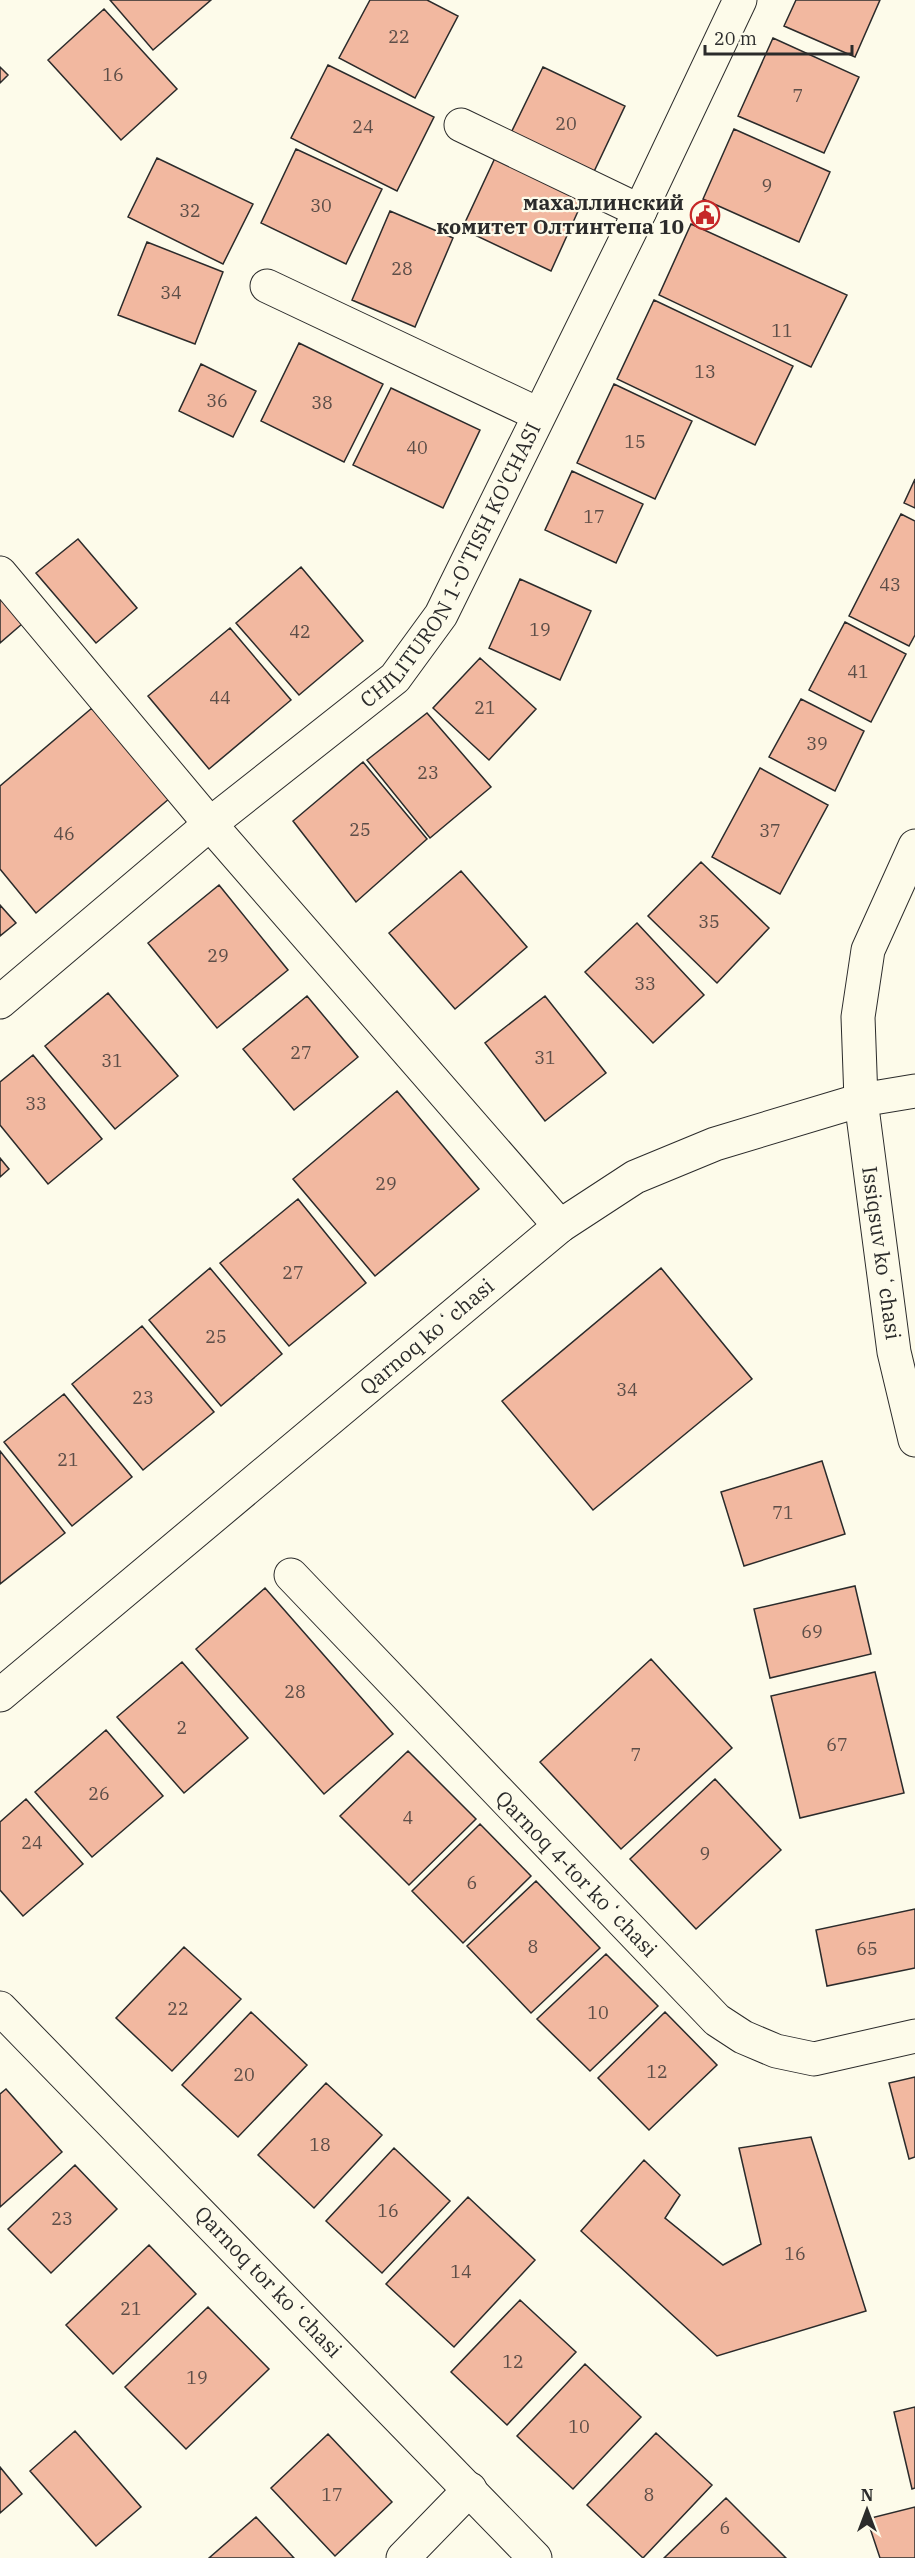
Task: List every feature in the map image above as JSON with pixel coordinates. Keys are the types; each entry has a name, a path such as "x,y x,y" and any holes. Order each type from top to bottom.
{"street":[{"name":"CHILITURON 1-O'TISH KO'CHASI","path":"0,1002 210,824 395,678 441,615 538,414 640,211 740,0"},
{"path":"461,125 640,211"},
{"path":"267,286 538,414"},
{"path":"0,573 210,824 560,1226"},
{"name":"Issiqsuv koʻchasi","path":"915,846 868,950 858,1017 861,1100 894,1352 915,1440"},
{"name":"Qarnoq koʻchasi","path":"0,1695 560,1226 635,1177 715,1143 861,1100 915,1091"},
{"name":"Qarnoq 4-tor koʻchasi","path":"291,1575 717,2020 743,2037 776,2051 814,2059 915,2036"},
{"name":"Qarnoq tor koʻchasi","path":"0,2008 535,2558"},
{"path":"403,2558 470,2489"}],"building":[{"path":"110,0 211,0 153,50"},
{"path":"370,0 427,0 458,16 415,98 339,58"},
{"path":"796,0 880,0 855,57 784,26"},
{"path":"104,9 177,89 121,140 48,60"},
{"path":"773,38 859,77 824,153 738,116"},
{"path":"328,65 434,117 397,191 291,138"},
{"path":"0,67 8,75 0,83"},
{"path":"543,67 625,106 590,180 507,141"},
{"path":"734,129 830,172 799,242 703,199"},
{"path":"296,149 382,189 346,264 261,223"},
{"path":"157,158 253,204 223,264 128,217"},
{"path":"495,158 584,198 551,271 462,229"},
{"path":"390,211 453,238 415,327 352,300"},
{"path":"691,224 847,295 811,367 659,295"},
{"path":"147,242 223,272 195,344 118,315"},
{"path":"654,300 793,366 755,445 617,379"},
{"path":"299,343 383,384 344,462 261,421"},
{"path":"201,364 256,391 233,437 179,411"},
{"path":"614,384 692,421 655,499 577,463"},
{"path":"391,388 480,430 443,508 353,465"},
{"path":"572,471 643,504 616,563 545,530"},
{"path":"915,479 915,508 904,503"},
{"path":"901,514 915,521 915,635 909,646 849,616"},
{"path":"78,539 137,608 96,643 36,573"},
{"path":"301,567 363,641 299,695 236,623"},
{"path":"520,579 591,611 560,680 489,648"},
{"path":"0,598 22,624 0,643"},
{"path":"845,622 906,654 871,722 809,690"},
{"path":"230,628 291,700 209,769 148,696"},
{"path":"480,658 536,709 489,760 433,708"},
{"path":"801,699 864,731 835,791 769,757"},
{"path":"92,708 170,798 36,913 0,869 0,786"},
{"path":"427,713 491,787 430,838 367,760"},
{"path":"363,762 427,839 356,902 293,821"},
{"path":"760,768 828,805 780,894 712,857"},
{"path":"701,862 769,928 717,983 648,916"},
{"path":"461,871 527,947 455,1009 389,933"},
{"path":"219,885 288,970 217,1028 148,943"},
{"path":"0,905 16,923 0,936"},
{"path":"637,923 704,995 653,1043 585,972"},
{"path":"108,993 178,1076 115,1129 45,1046"},
{"path":"307,996 358,1057 294,1110 243,1049"},
{"path":"545,996 606,1073 545,1121 485,1043"},
{"path":"33,1055 102,1139 48,1184 0,1125 0,1082"},
{"path":"397,1091 479,1189 375,1276 293,1179"},
{"path":"0,1158 9,1169 0,1177"},
{"path":"298,1199 366,1283 289,1346 220,1263"},
{"path":"210,1268 282,1354 221,1406 149,1320"},
{"path":"661,1268 752,1379 593,1510 502,1401"},
{"path":"142,1326 214,1412 143,1470 72,1384"},
{"path":"64,1394 132,1477 72,1526 4,1442"},
{"path":"0,1451 65,1533 0,1584"},
{"path":"822,1461 845,1534 744,1566 721,1492"},
{"path":"855,1586 871,1654 770,1678 754,1609"},
{"path":"265,1588 393,1734 324,1794 196,1649"},
{"path":"651,1659 732,1748 621,1849 540,1762"},
{"path":"182,1662 248,1738 184,1793 117,1717"},
{"path":"875,1672 904,1793 800,1818 771,1696"},
{"path":"106,1730 163,1796 92,1857 35,1792"},
{"path":"408,1751 476,1819 409,1885 340,1816"},
{"path":"715,1779 781,1850 696,1929 630,1859"},
{"path":"26,1799 83,1864 23,1916 0,1890 0,1822"},
{"path":"480,1824 531,1876 463,1943 412,1891"},
{"path":"536,1881 600,1948 531,2013 467,1946"},
{"path":"915,1909 915,1968 827,1986 816,1930"},
{"path":"184,1947 241,1999 172,2071 116,2018"},
{"path":"606,1954 658,2006 590,2071 537,2019"},
{"path":"251,2012 307,2065 238,2137 182,2085"},
{"path":"665,2012 717,2065 649,2130 598,2078"},
{"path":"915,2077 915,2157 909,2159 889,2083"},
{"path":"326,2083 382,2135 314,2208 258,2155"},
{"path":"6,2089 62,2152 0,2207 0,2094"},
{"path":"811,2137 866,2311 717,2356 581,2231 644,2160 680,2195 665,2218 723,2265 761,2244 739,2148"},
{"path":"394,2148 450,2201 382,2273 326,2221"},
{"path":"75,2165 117,2209 51,2273 8,2229"},
{"path":"468,2197 535,2260 454,2347 386,2284"},
{"path":"149,2245 196,2294 113,2374 66,2325"},
{"path":"520,2300 576,2352 507,2425 451,2372"},
{"path":"208,2307 269,2369 186,2449 125,2387"},
{"path":"585,2364 641,2417 573,2489 517,2436"},
{"path":"915,2407 915,2488 912,2489 894,2412"},
{"path":"75,2431 141,2507 96,2546 30,2471"},
{"path":"656,2433 712,2485 643,2558 587,2505"},
{"path":"328,2434 392,2502 335,2556 271,2488"},
{"path":"0,2467 22,2494 0,2513"},
{"path":"726,2498 786,2558 664,2558"},
{"path":"915,2507 915,2558 880,2558 867,2519"},
{"path":"256,2517 294,2558 209,2558"}],"place":[{"name":"махаллинский комитет Олтинтепа 10","path":"705,215"}]}
